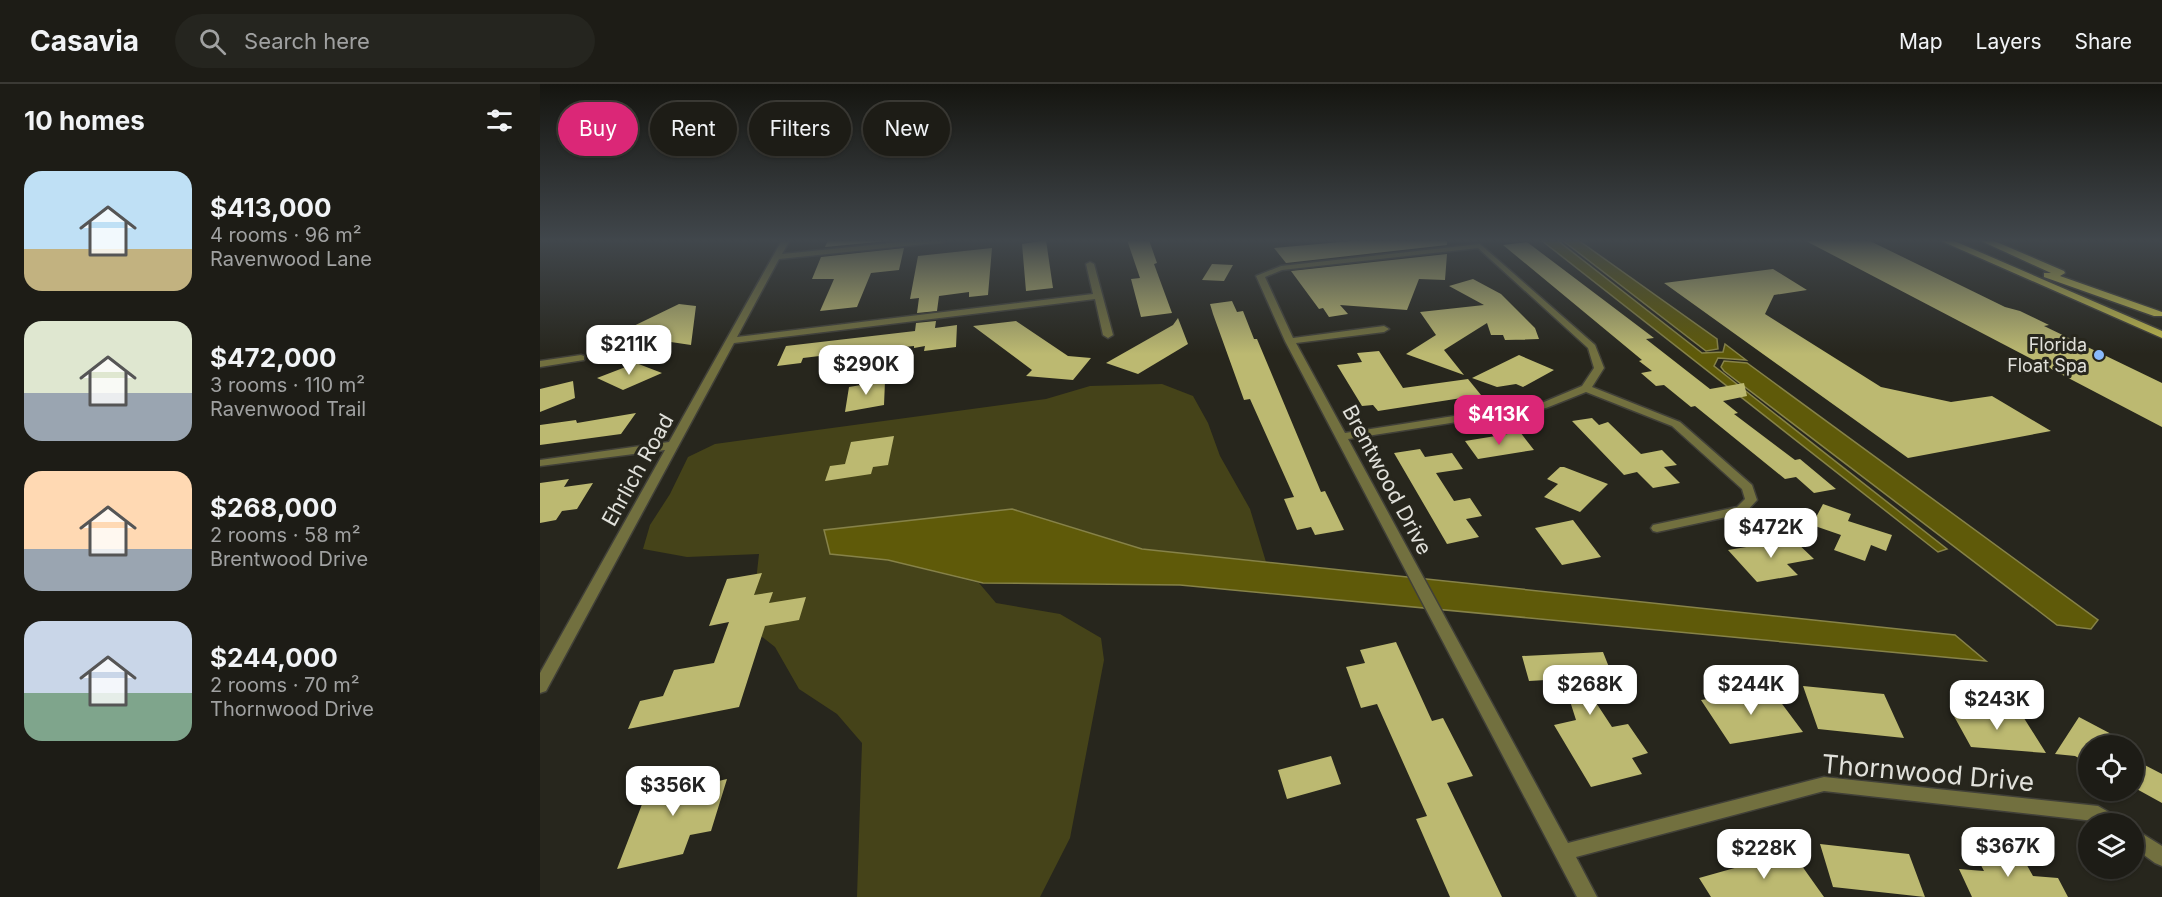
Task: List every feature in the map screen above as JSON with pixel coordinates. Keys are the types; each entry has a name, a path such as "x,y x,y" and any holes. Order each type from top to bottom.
{"main road":[{"path":"2030,278 2162,335"},
{"path":"2055,278 2160,315"},
{"path":"2071,278 2160,315"}],"street":[{"name":"Ehrlich Road","path":"540,687 766,278"},
{"path":"1093,278 1108,335"},
{"name":"Brentwood Drive","path":"1261,278 1290,341 1587,897"},
{"name":"Brentwood Drive","path":"1515,278 1592,347 1599,368 1586,388"},
{"path":"733,340 1098,296"},
{"path":"1290,341 1383,329"},
{"path":"540,364 581,358"},
{"path":"1342,437 1546,405 1586,388 1677,424 1749,488 1751,500 1741,510 1657,528"},
{"path":"540,463 674,445"},
{"name":"Thornwood Drive","path":"1564,852 1824,784 2089,813"},
{"path":"2144,844 2162,857"}],"shaded area":[{"path":"1589,278 1606,278 1702,353 1723,352 1725,344 1746,360 1718,358 1714,366 1947,549 1938,552"},
{"path":"1611,278 1631,278 1717,339 1718,349 1706,351"},
{"path":"1724,361 1747,363 2098,620 2091,629 2057,625 1724,371 1721,367"},
{"path":"1162,384 1193,396 1208,423 1220,456 1250,509 1266,562 1142,549 1012,509 824,530 830,554 888,560 979,583 996,603 1060,614 1101,638 1104,660 1070,838 1040,897 857,897 862,743 837,714 799,689 775,647 743,622 756,581 759,554 687,557 643,549 650,525 670,494 688,457 715,444 1046,399 1090,386"},
{"path":"1012,509 1142,549 1955,635 1986,661 1180,585 983,583 888,560 830,554 824,530"}],"building":[{"path":"869,278 857,307 820,311 834,279 812,279"},
{"path":"914,278 989,278 988,295 969,297 969,292 939,296 937,311 917,313 919,298 910,299"},
{"path":"1025,278 1052,278 1053,288 1026,291"},
{"path":"1159,278 1172,313 1141,317 1131,279"},
{"path":"1203,278 1226,278 1224,281 1202,280"},
{"path":"1296,278 1445,278 1445,280 1419,279 1407,310 1340,305 1348,314 1329,317 1323,308 1319,309"},
{"path":"1543,278 1575,278 1654,338 1646,339 1710,389 1744,383 1747,396 1723,401 1738,413 1734,414 1795,460 1800,459 1836,489 1814,493 1796,477 1785,479 1695,406 1691,407 1664,385 1656,386 1641,373 1652,371 1639,361 1642,360"},
{"path":"1703,278 1787,278 1807,290 1774,295 1765,314 1881,387 1951,402 1992,396 2051,431 1908,458 1664,283"},
{"path":"1877,278 1946,278 2005,307 2020,311 2049,325 2044,326 2162,383 2162,427"},
{"path":"1473,279 1501,294 1535,328 1539,339 1505,340 1503,335 1491,335 1487,323 1444,350 1464,375 1406,354 1436,335 1420,312 1484,305 1449,286"},
{"path":"1232,301 1237,312 1243,311 1254,339 1257,339 1321,492 1325,491 1344,530 1315,535 1311,527 1297,530 1284,499 1294,497 1250,399 1244,400 1210,304"},
{"path":"679,304 696,306 691,345 617,334"},
{"path":"1178,318 1188,344 1138,374 1106,363 1173,325"},
{"path":"936,321 935,328 957,325 956,347 924,351 925,346 914,348 914,346 861,351 803,358 801,363 777,366 786,346 915,331 916,323"},
{"path":"1016,321 1068,356 1091,358 1073,380 1026,376 1032,370 973,326"},
{"path":"1379,351 1403,388 1468,379 1481,395 1378,411 1373,405 1362,406 1337,365 1362,362 1357,353"},
{"path":"1519,355 1554,370 1523,387 1516,384 1497,387 1472,378"},
{"path":"636,363 662,373 623,390 597,378"},
{"path":"573,381 575,398 540,412 540,389"},
{"path":"885,381 884,405 845,412 849,387"},
{"path":"636,413 621,434 540,445 540,425 576,420 577,423"},
{"path":"1592,418 1599,425 1608,422 1641,454 1662,450 1677,465 1664,467 1680,483 1653,488 1637,472 1624,475 1572,421"},
{"path":"1520,432 1534,450 1478,459 1465,441"},
{"path":"894,436 888,465 873,467 871,474 825,481 830,466 845,464 851,442"},
{"path":"1420,449 1425,457 1452,453 1463,469 1436,473 1454,501 1470,498 1482,516 1466,519 1479,537 1447,544 1394,453"},
{"path":"1560,467 1608,484 1580,512 1544,497 1558,484 1547,479"},
{"path":"569,479 564,487 593,483 577,509 562,511 556,520 540,523 540,483"},
{"path":"1823,504 1851,514 1848,521 1892,535 1886,551 1871,545 1865,561 1834,550 1841,535 1812,525"},
{"path":"1573,520 1601,557 1562,565 1535,528"},
{"path":"1794,540 1814,559 1787,564 1798,575 1757,582 1728,550"},
{"path":"762,573 754,595 773,592 769,603 806,597 799,620 765,626 739,707 628,729 640,701 663,696 674,670 714,663 729,622 709,626 727,579"},
{"path":"1396,642 1432,721 1443,718 1473,776 1447,783 1502,897 1450,897 1416,819 1427,816 1377,704 1361,708 1346,667 1365,663 1360,650"},
{"path":"1603,652 1618,690 1589,692 1612,727 1628,724 1648,753 1632,758 1642,774 1591,787 1554,725 1576,720 1563,679 1529,681 1522,656"},
{"path":"1803,686 1884,694 1904,738 1818,729"},
{"path":"1771,689 1803,732 1730,744 1701,700"},
{"path":"1950,709 2022,715 2046,753 1971,747"},
{"path":"2079,717 2113,735 2078,735 2078,758 2055,754"},
{"path":"1331,756 1341,784 1287,799 1278,770"},
{"path":"2144,765 2162,774 2162,803 2144,793"},
{"path":"712,767 706,784 727,779 711,831 690,835 683,854 617,869 651,781"},
{"path":"1820,844 1909,854 1925,897 1833,887"},
{"path":"1972,848 2020,853 2033,876 2058,878 2068,897 1972,897 1959,869 1984,871"},
{"path":"1792,852 1824,897 1711,897 1699,878"}],"place":[{"name":"Florida Float Spa","path":"2099,355"}]}
